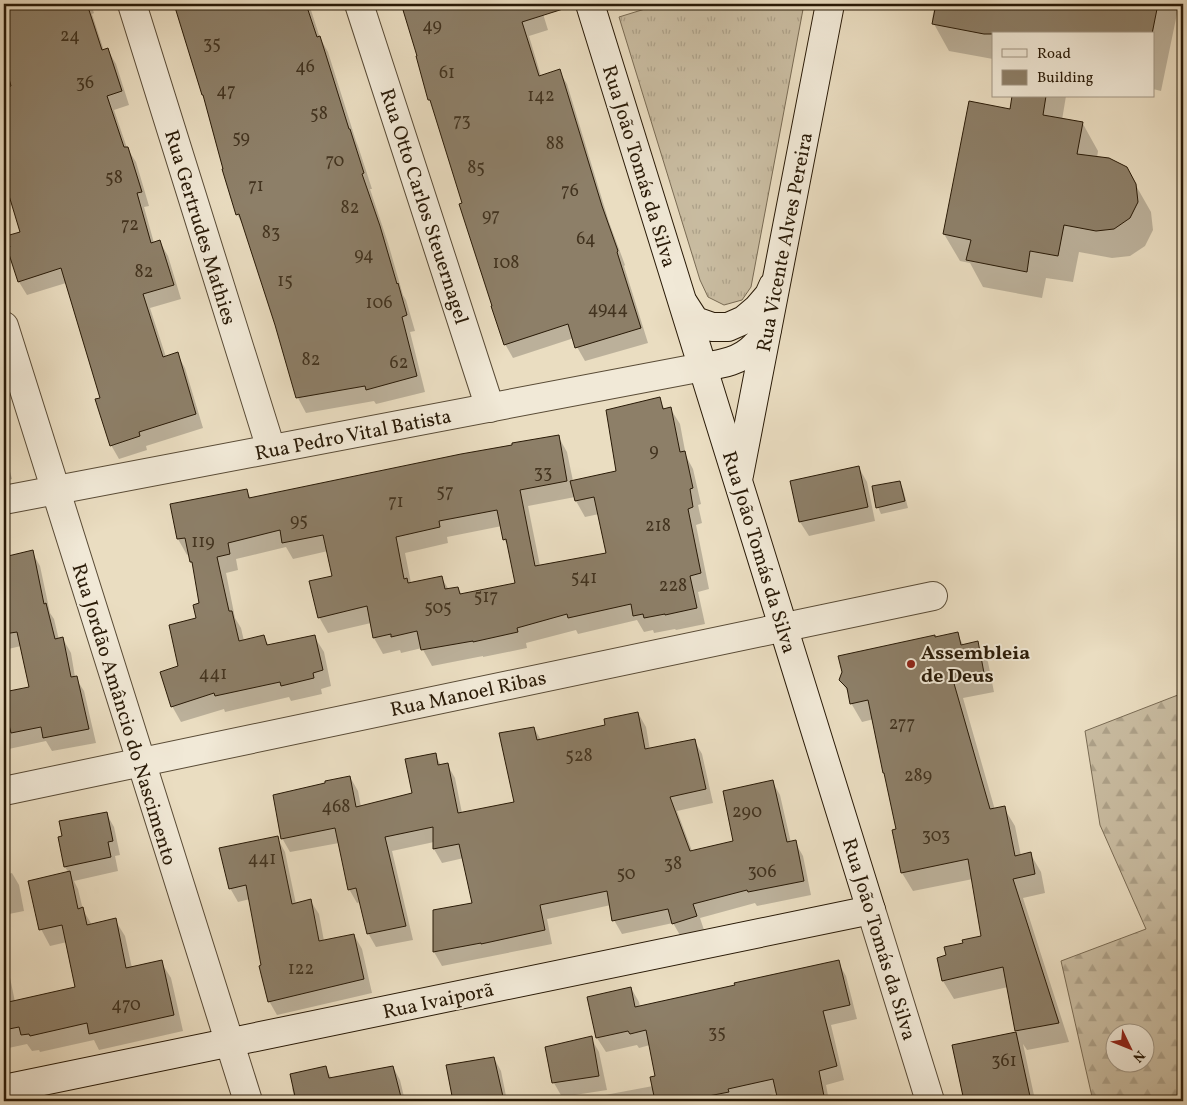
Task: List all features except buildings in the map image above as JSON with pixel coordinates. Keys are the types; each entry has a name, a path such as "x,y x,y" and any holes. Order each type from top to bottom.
{"street":[{"name":"Rua Gertrudes Mathies","path":"132,4 271,449"},
{"name":"Rua Otto Carlos Steuernagel","path":"359,4 490,408"},
{"name":"Rua João Tomás da Silva","path":"590,4 930,1101"},
{"name":"Rua Vicente Alves Pereira","path":"738,479 830,4"},
{"path":"682,301 695,321 712,327 728,327 744,320 757,309 769,295 778,273"},
{"name":"Rua Jordão Amâncio do Nascimento","path":"4,326 248,1101"},
{"name":"Rua Pedro Vital Batista","path":"4,500 722,364 740,358 756,346 767,329"},
{"name":"Rua Manoel Ribas","path":"4,790 933,596"},
{"name":"Rua Ivaiporã","path":"4,1089 871,910"}],"green space":[{"path":"661,4 804,4 751,287 742,300 724,305 708,297 700,280 619,17"},
{"path":"1183,693 1183,1101 1093,1101 1061,961 1146,929 1100,825 1085,731"}],"place":[{"name":"Assembleia de Deus","path":"911,664"}]}
